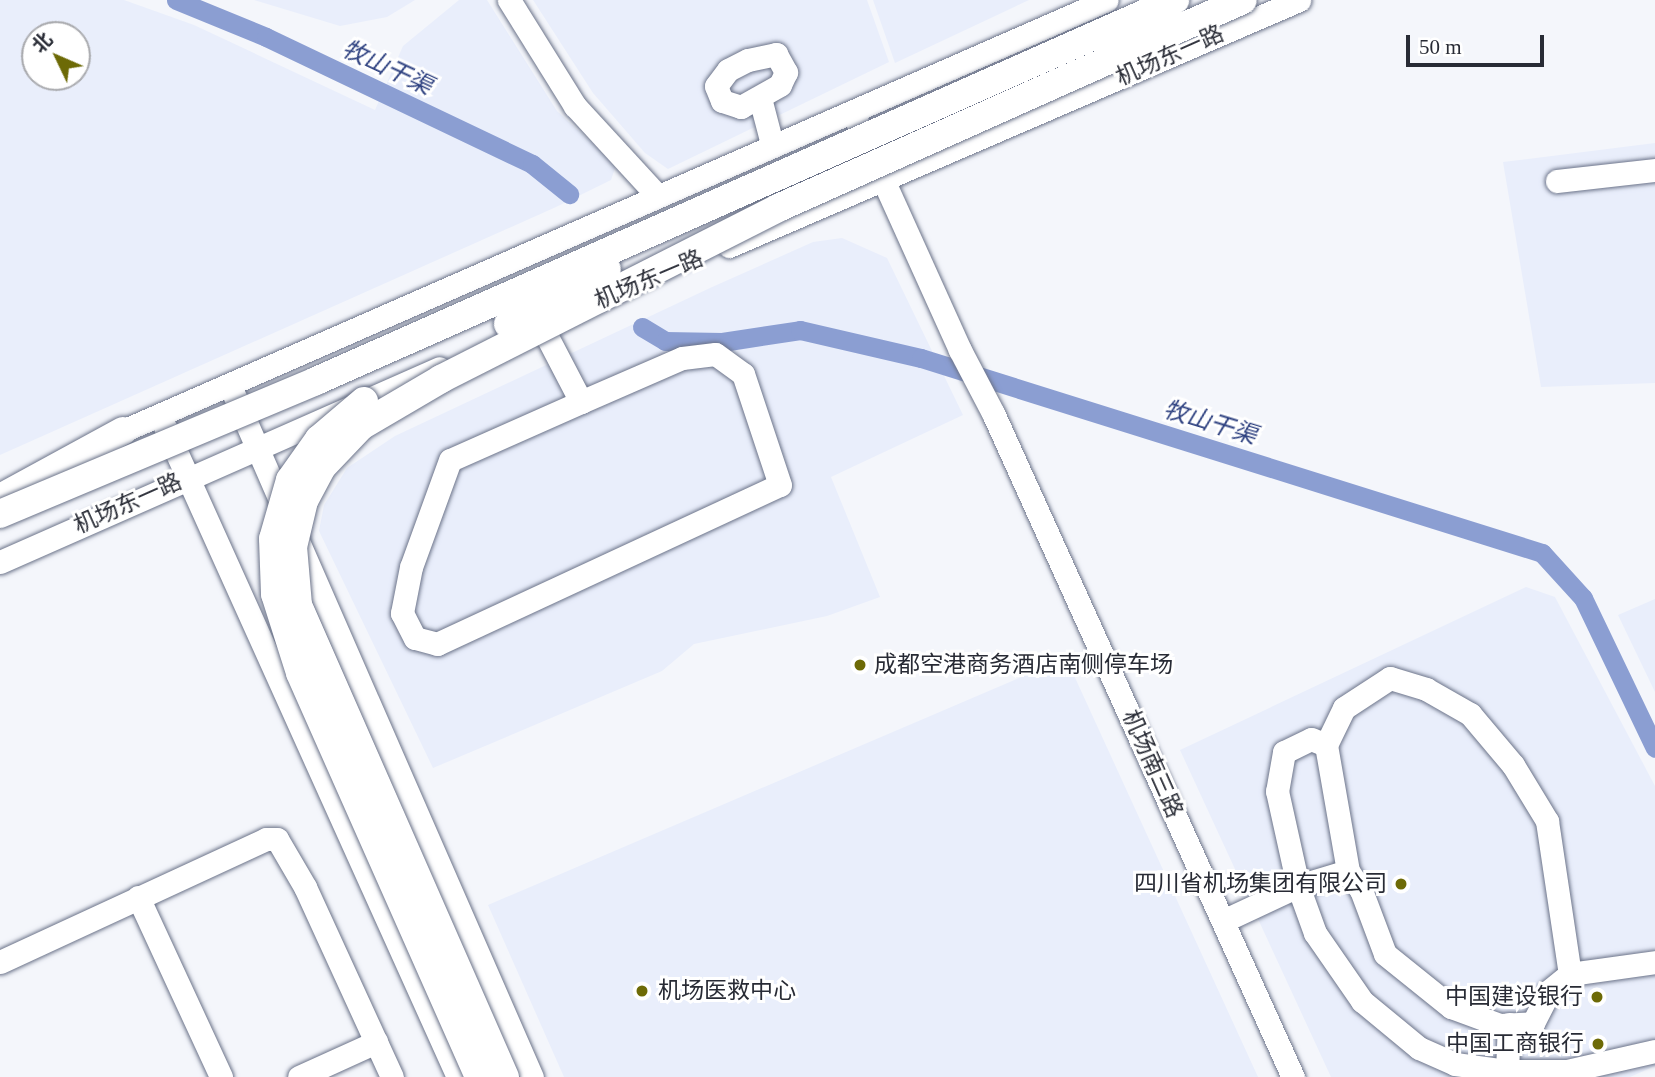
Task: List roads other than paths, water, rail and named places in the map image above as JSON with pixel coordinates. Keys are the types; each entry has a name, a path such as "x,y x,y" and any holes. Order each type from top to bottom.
{"main road":[{"path":"0,514 1175,0"},
{"path":"505,1077 298,606 293,547 304,501 322,467 361,426 440,379 907,147 1243,0"},
{"path":"480,1077 288,642 272,564 282,503 307,452 358,405 775,177"},
{"path":"0,498 123,431"}],"street":[{"path":"509,0 575,106 656,194"},
{"path":"0,485 656,194 1087,6 1107,0"},
{"name":"机场东一路","path":"0,562 541,325 885,180 1299,0"},
{"path":"760,98 772,144"},
{"name":"机场南三路","path":"851,110 960,350 993,413 1293,1077"},
{"path":"1557,181 1655,170"},
{"path":"541,325 581,402"},
{"path":"715,354 743,374 780,485 437,644 415,638 402,613 411,567 450,460 581,402 682,358 715,354"},
{"path":"229,383 532,1077"},
{"path":"160,414 186,479 458,1077"},
{"path":"1570,974 1548,821 1513,765 1470,714 1426,689 1390,678 1343,708 1326,745 1348,871 1361,890 1385,954 1451,1007 1509,1024 1533,1023 1549,991 1570,974 1655,962"},
{"path":"1326,745 1311,739 1284,752 1277,791 1298,886 1315,933 1363,1001 1419,1048 1455,1064 1507,1072 1567,1071 1655,1051"},
{"path":"0,962 266,839 277,839 305,887 392,1077"},
{"path":"1223,921 1298,886 1348,871"},
{"path":"138,897 221,1077"},
{"path":"1507,1072 1509,1024"},
{"path":"299,1077 376,1042"}],"waterway":[{"name":"牧山干渠","path":"176,0 266,37 532,164 569,194"},
{"name":"牧山干渠","path":"642,327 665,341 722,342 800,330 921,358 1542,553 1583,598 1655,748"}],"place":[{"name":"成都空港商务酒店南侧停车场","path":"860,665"},
{"name":"四川省机场集团有限公司","path":"1401,884"},
{"name":"机场医救中心","path":"642,991"},
{"name":"中国建设银行","path":"1597,997"},
{"name":"中国工商银行","path":"1598,1044"}]}
